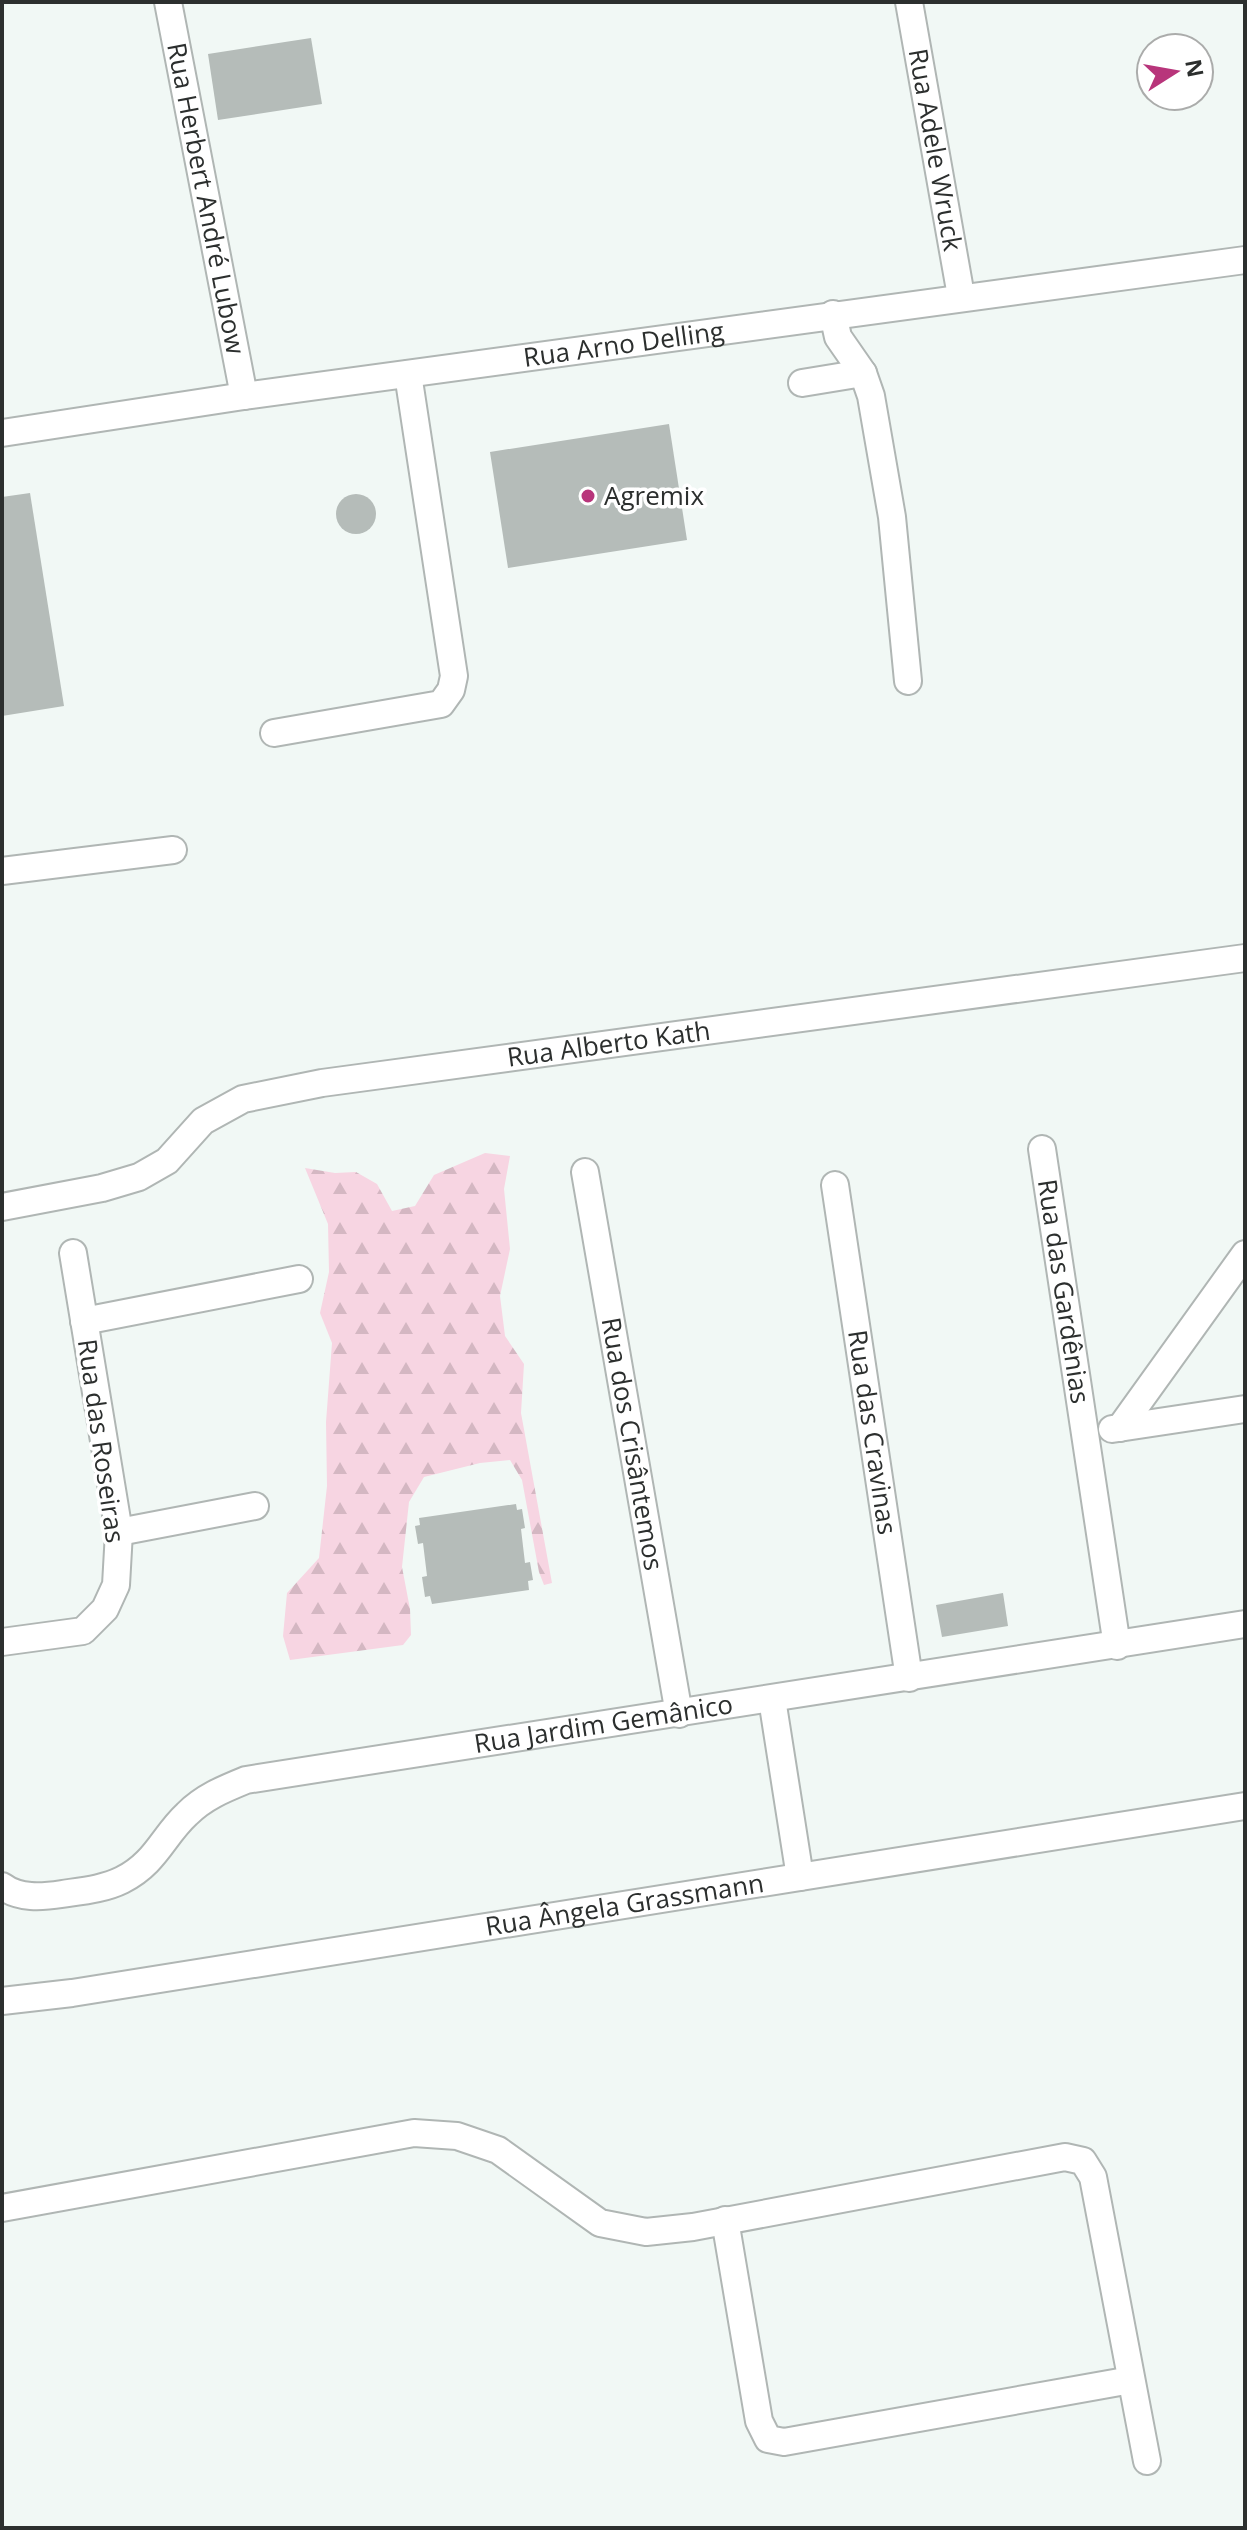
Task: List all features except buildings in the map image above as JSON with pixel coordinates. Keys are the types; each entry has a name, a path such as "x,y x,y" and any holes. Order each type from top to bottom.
{"street":[{"name":"Rua Herbert André Lubow","path":"168,2 244,396"},
{"name":"Rua Adele Wruck","path":"909,2 961,296"},
{"name":"Rua Arno Delling","path":"2,433 244,396 961,296 1245,260"},
{"path":"833,314 838,337 863,373 871,396 892,517 908,681"},
{"path":"802,383 863,373"},
{"path":"274,733 441,704 451,690 454,676 408,374"},
{"path":"2,871 173,850"},
{"name":"Rua Alberto Kath","path":"2,1207 102,1188 139,1177 167,1161 203,1121 243,1099 322,1083 1245,958"},
{"name":"Rua das Gardênias","path":"1042,1149 1117,1646"},
{"name":"Rua dos Crisântemos","path":"585,1172 679,1714"},
{"name":"Rua das Cravinas","path":"835,1185 909,1678"},
{"name":"Rua das Roseiras","path":"2,1642 83,1631 105,1609 116,1585 119,1532 73,1253"},
{"path":"1120,1428 1245,1254"},
{"path":"84,1321 299,1279"},
{"path":"1085,1433 1245,1409"},
{"path":"119,1532 255,1506"},
{"name":"Rua Jardim Gemânico","path":"2,1886 26,1896 46,1897 121,1881 159,1851 185,1815 211,1794 246,1780 1245,1624"},
{"path":"772,1699 800,1877"},
{"name":"Rua Ângela Grassmann","path":"2,2001 87,1991 1245,1806"},
{"path":"2,2208 414,2133 457,2136 498,2150 600,2223 646,2232 1065,2157 1083,2161 1093,2177 1147,2461"},
{"path":"725,2220 759,2421 768,2439 784,2442 1131,2380"}],"green space":[{"path":"485,1153 510,1156 504,1189 510,1249 500,1296 505,1336 524,1364 521,1413 552,1583 544,1585 539,1572 522,1480 510,1460 480,1463 424,1477 409,1502 402,1567 410,1609 411,1635 403,1645 290,1660 283,1636 287,1593 319,1558 327,1486 326,1422 332,1343 320,1313 329,1272 328,1224 305,1168 335,1173 356,1172 377,1184 392,1211 415,1206 434,1175"}],"place":[{"name":"Agremix","path":"588,496"}]}
